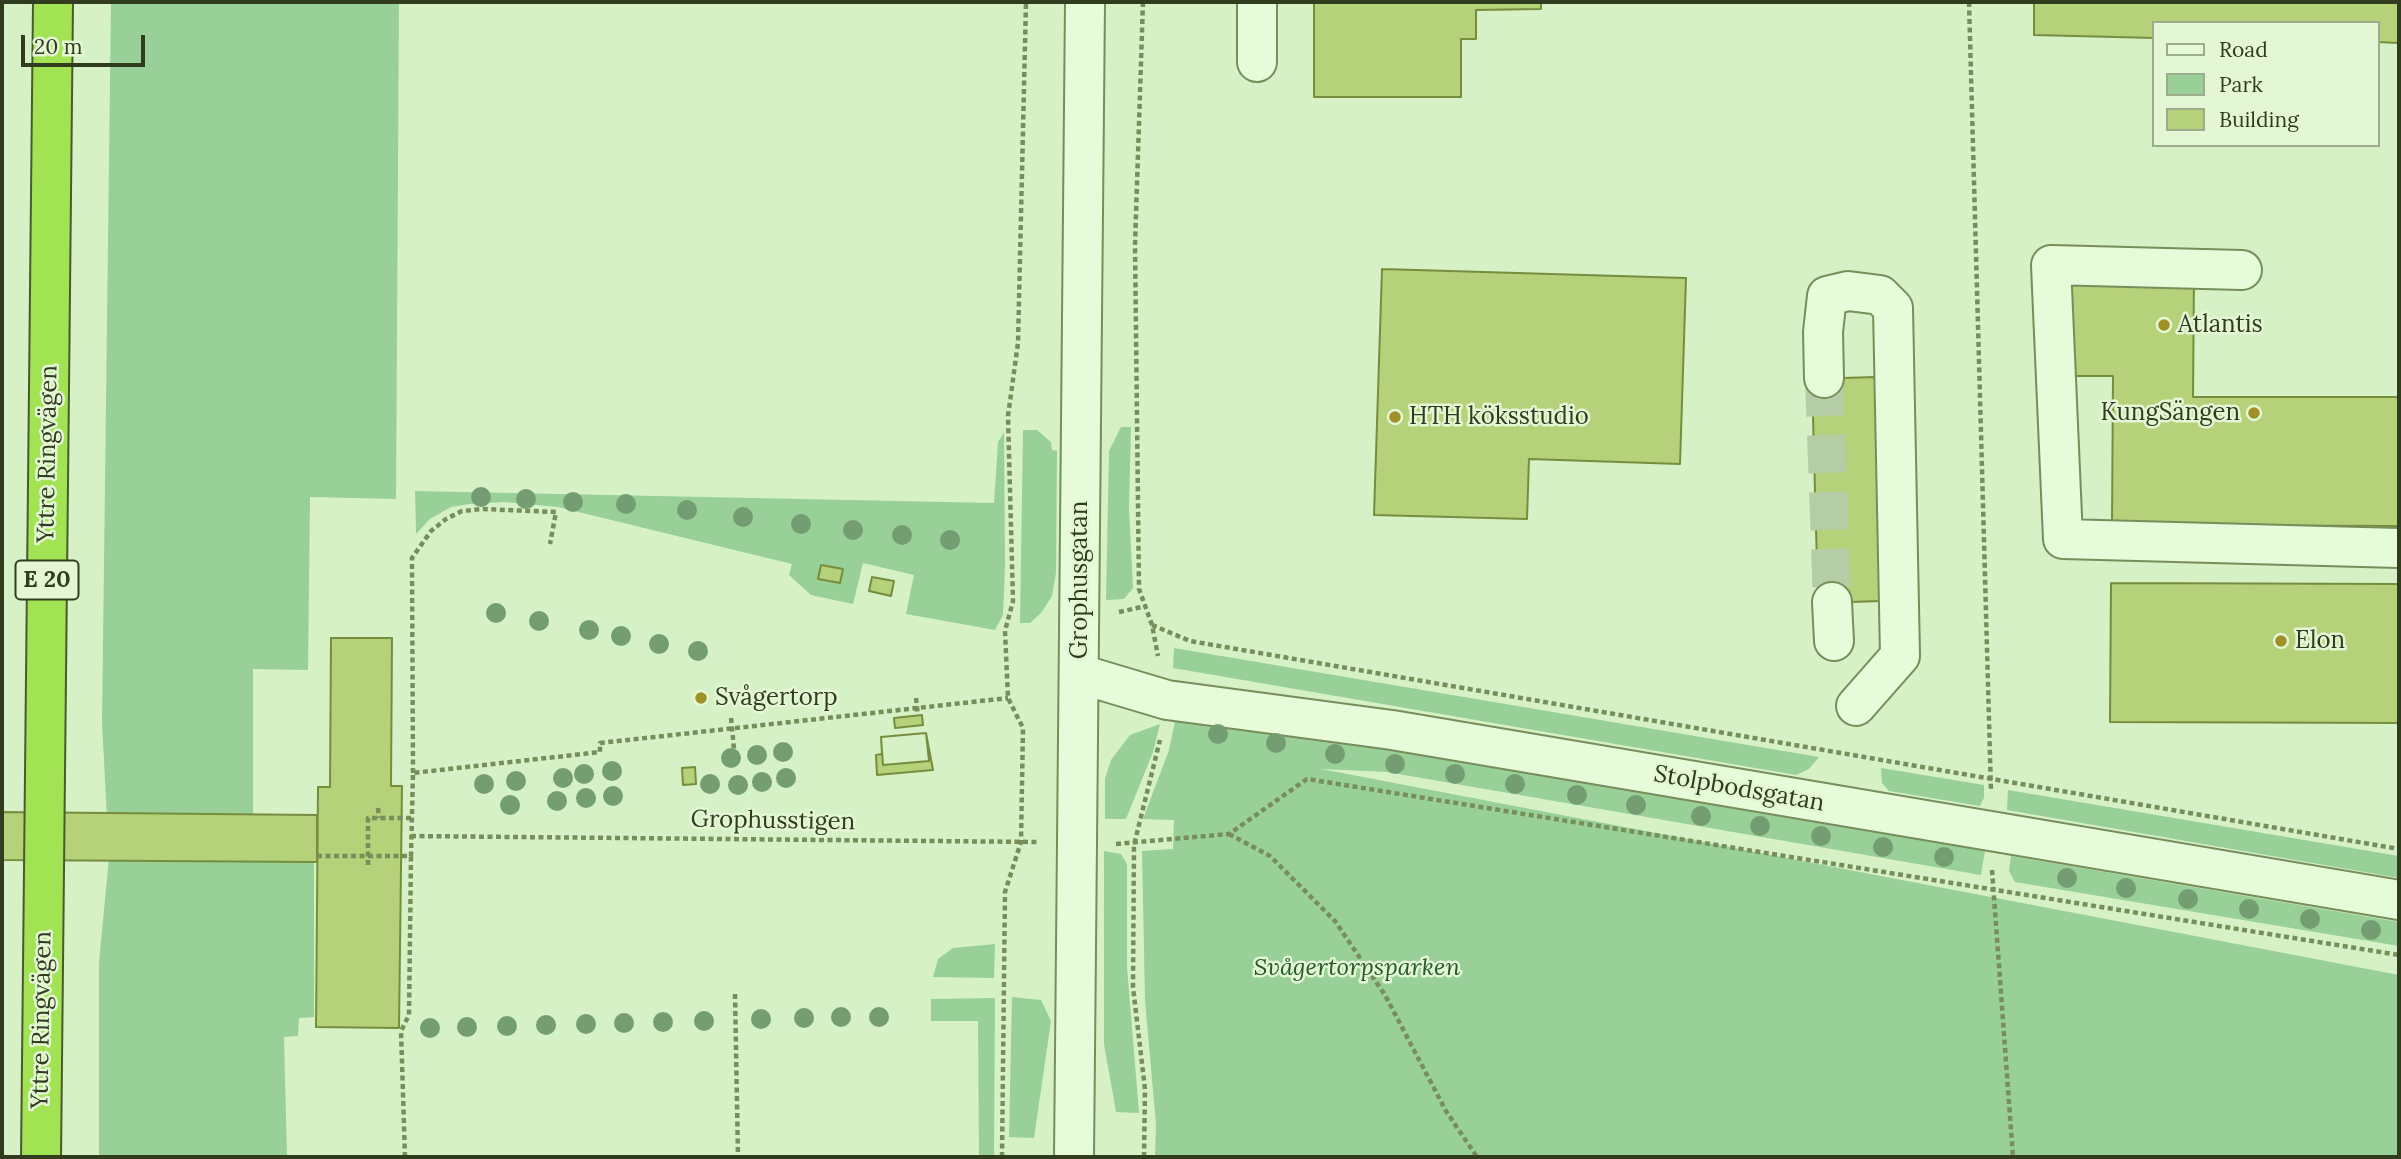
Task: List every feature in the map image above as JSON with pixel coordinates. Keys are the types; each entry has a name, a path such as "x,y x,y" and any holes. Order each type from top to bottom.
{"highway":[{"name":"Yttre Ringvägen","path":"41,1157 53,2"}],"street":[{"name":"Grophusgatan","path":"1074,1157 1084,2"},
{"path":"1257,2 1257,62"},
{"path":"2242,270 2050,265 2063,539 2399,548"},
{"path":"1824,379 1823,332 1827,296 1848,290 1880,295 1893,308 1900,656 1856,706"},
{"path":"1832,602 1834,641"},
{"name":"Stolpbodsgatan","path":"1080,674 1167,700 1392,730 2399,901"}],"path":[{"path":"1002,1157 1005,892 1021,842 1023,728 1007,698 1005,631 1013,601 1008,416 1018,343 1026,2"},
{"path":"1143,2 1135,245 1139,589 1152,625 1167,700 1157,756 1134,845 1133,987 1145,1089 1144,1157"},
{"path":"1969,2 1993,832 1992,889 2013,1157"},
{"path":"405,1157 401,1031 409,1015 413,773 412,558 431,531 462,511 483,509 555,512 550,544"},
{"path":"1152,625 1190,642 1990,776 2399,849"},
{"path":"916,698 918,716"},
{"path":"413,773 600,752 600,743 1007,698"},
{"path":"731,718 734,750"},
{"path":"1477,1157 1446,1111 1385,995 1335,921 1270,856 1229,834 1307,779 2399,955"},
{"path":"379,808 379,818"},
{"path":"368,865 368,818 412,818"},
{"name":"Grophusstigen","path":"411,836 1076,842 1134,845 1229,834"},
{"path":"317,856 411,856"},
{"path":"734,994 738,1157"}],"green space":[{"path":"111,2 399,2 396,499 310,497 308,670 253,669 253,860 314,862 314,1017 299,1018 298,1036 284,1037 287,1157 99,1157 99,962 109,858 102,722"},
{"path":"1121,427 1131,427 1129,508 1133,588 1124,599 1106,600 1109,451"},
{"path":"1023,430 1037,430 1051,442 1052,450 1057,451 1056,573 1052,596 1041,613 1030,623 1020,623"},
{"path":"1004,432 1003,615 995,630 906,614 914,575 863,563 853,604 811,595 789,575 792,564 558,507 504,502 451,507 430,519 416,534 415,491 994,503 998,442"},
{"path":"1174,648 1819,757 1809,769 1796,775 1173,668"},
{"name":"Svågertorpsparken","path":"1176,717 1204,718 1985,851 1981,875 1387,772 1321,769 2399,975 2399,1157 1155,1157 1156,1124 1145,1000 1142,851 1173,849 1174,820 1143,819 1169,750"},
{"path":"1160,724 1153,752 1126,819 1105,819 1105,779 1111,760 1130,735"},
{"path":"1881,768 1984,785 1984,798 1980,806 1889,791 1882,783"},
{"path":"2008,790 2399,856 2399,878 2007,810"},
{"path":"1104,851 1121,854 1127,864 1127,967 1139,1113 1116,1112 1104,1044"},
{"path":"2011,856 2399,922 2399,946 2015,882 2009,871"},
{"path":"995,944 994,978 933,977 938,959 953,948"},
{"path":"1012,997 1041,1000 1051,1021 1034,1138 1009,1137"},
{"path":"995,998 994,1157 979,1157 978,1021 931,1021 931,999"}],"building":[{"path":"1314,2 1541,2 1541,9 1476,10 1476,39 1461,39 1461,97 1314,97"},
{"path":"2034,2 2399,2 2399,43 2380,42 2380,21 2152,21 2152,38 2034,35"},
{"path":"1382,269 1686,278 1680,464 1529,459 1527,519 1374,515"},
{"path":"2060,275 2194,275 2193,397 2399,397 2399,526 2112,525 2113,376 2059,376"},
{"path":"1875,377 1881,601 1818,603 1812,379"},
{"path":"821,565 843,569 840,583 818,579"},
{"path":"872,577 894,581 891,596 869,591"},
{"path":"2111,583 2399,584 2399,723 2110,722"},
{"path":"331,638 392,638 391,786 402,786 399,1028 316,1027 318,787 330,787"},
{"path":"922,715 923,725 895,728 894,718"},
{"path":"926,733 929,761 883,765 881,737"},
{"path":"926,733 933,770 877,775 876,755 882,754 881,737"},
{"path":"695,767 696,784 683,785 682,768"},
{"path":"2,812 317,815 317,862 2,860"}],"tunnel":[{"path":"1824,378 1832,602"}],"place":[{"name":"Atlantis","path":"2164,325"},
{"name":"KungSängen","path":"2254,413"},
{"name":"HTH köksstudio","path":"1395,417"},
{"name":"Elon","path":"2281,641"},
{"name":"Svågertorp","path":"701,698"}]}
